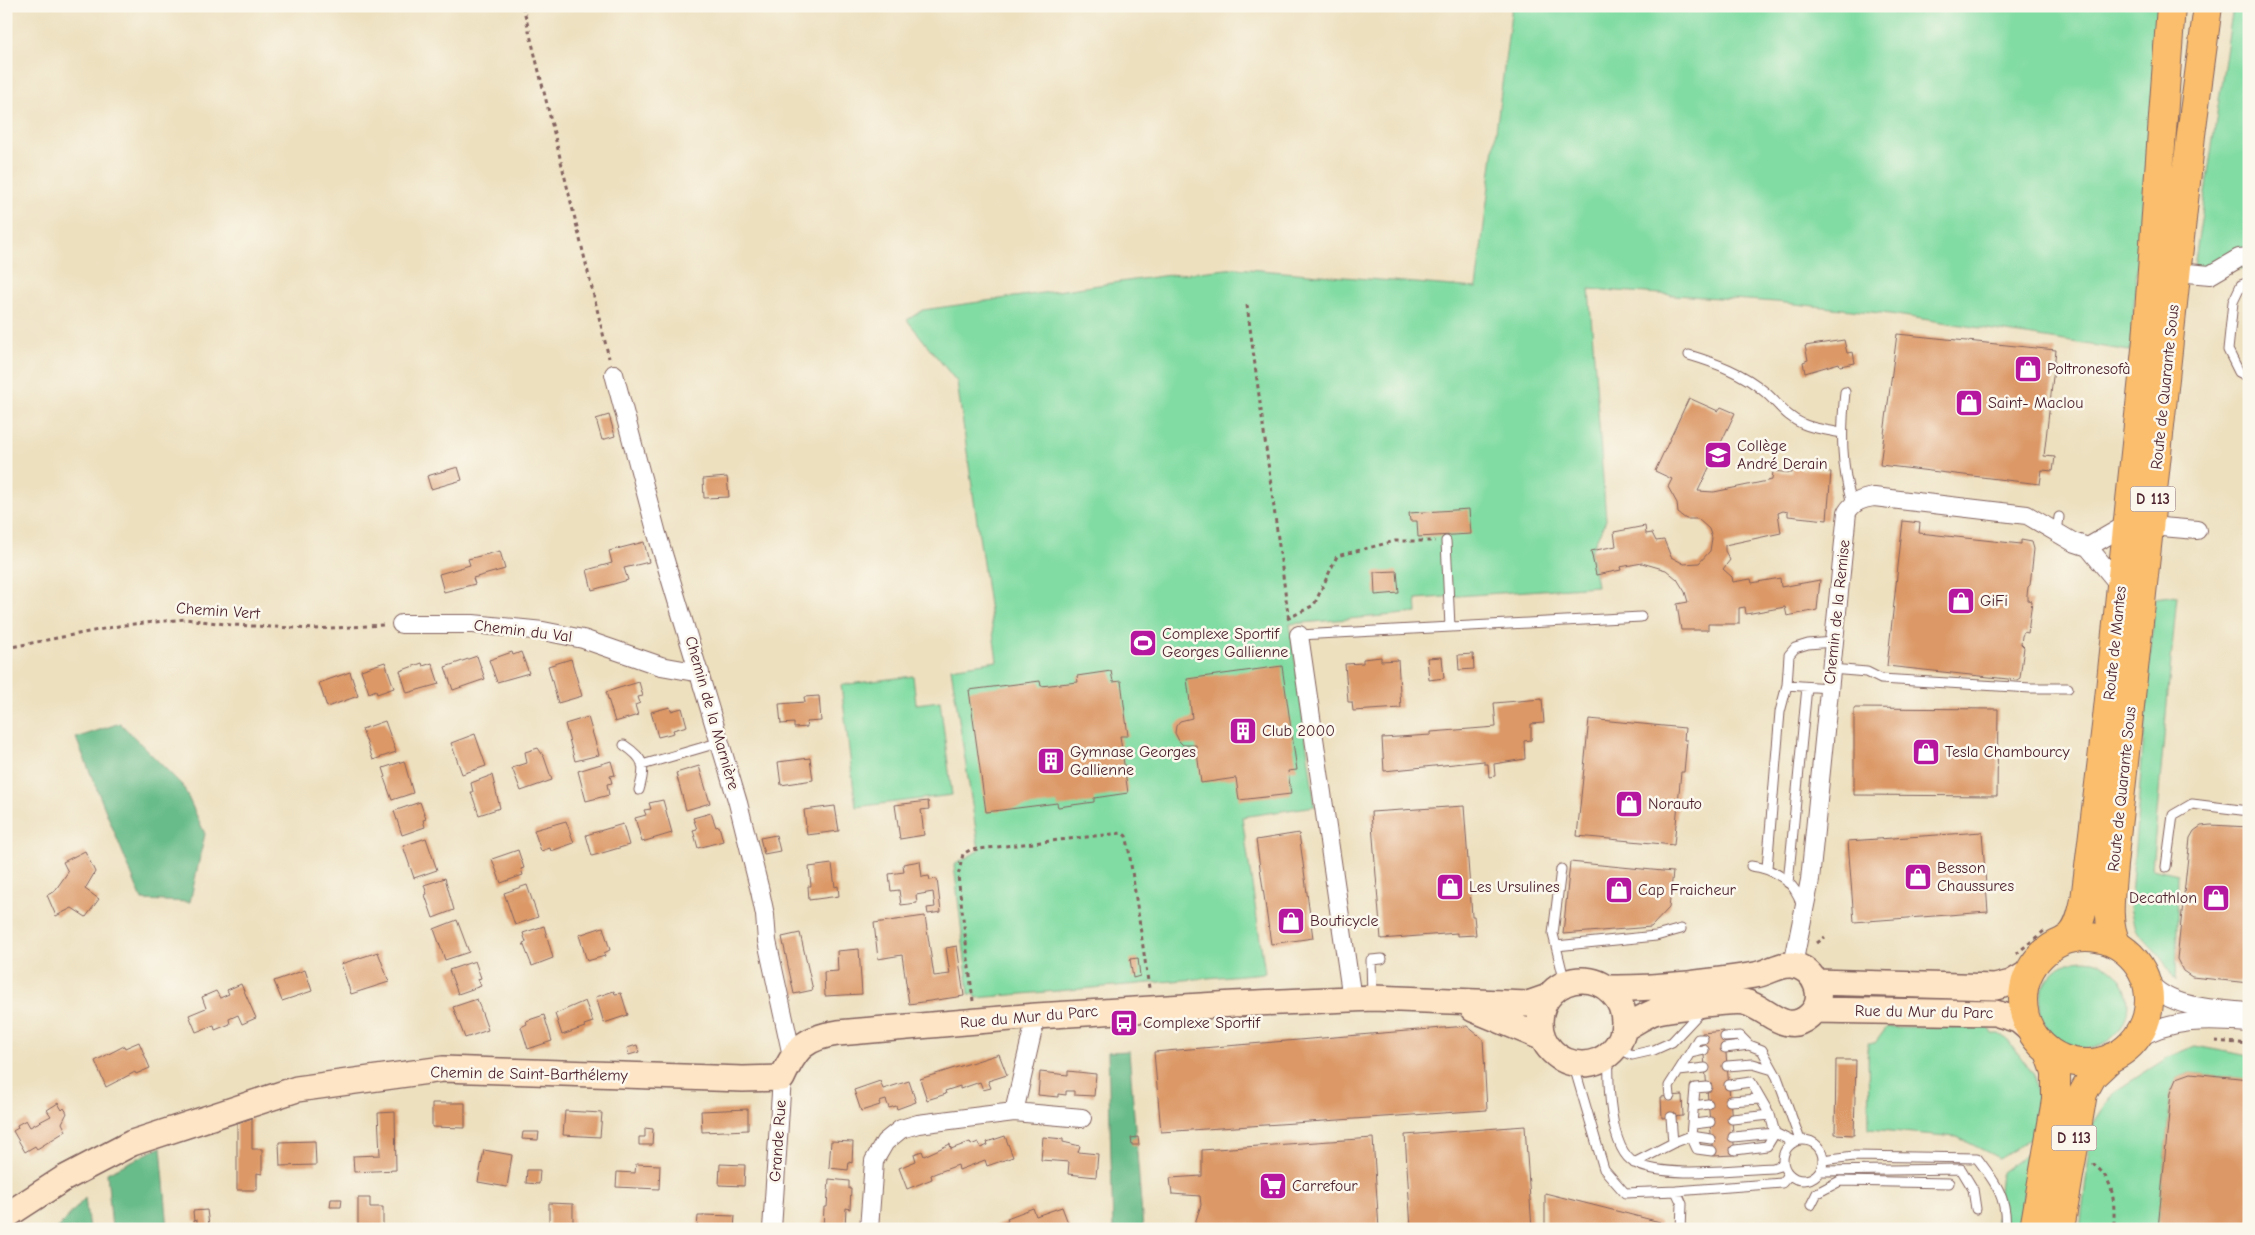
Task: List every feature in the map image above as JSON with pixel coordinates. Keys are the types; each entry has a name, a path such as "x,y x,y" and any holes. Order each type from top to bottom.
{"main road":[{"name":"Route de Quarante Sous","path":"2147,340 2171,6"},
{"name":"Route de Quarante Sous","path":"2155,238 2182,6"},
{"name":"Route de Quarante Sous","path":"2127,944 2111,920 2111,896 2138,526 2177,272 2191,135 2209,6"},
{"name":"Route de Mantes","path":"2065,940 2077,926 2088,884 2121,586 2138,526 2147,340"},
{"path":"2092,937 2127,944 2136,962 2148,969 2148,1009 2143,1025 2135,1040 2125,1050 2112,1057 2084,1064 2070,1061 2050,1052 2038,1042 2024,1016 2022,1002 2024,987 2028,973 2036,961 2046,950 2065,940 2092,937"},
{"name":"D 113","path":"2034,1229 2057,1091 2056,1072 2050,1052"},
{"name":"D 113","path":"2060,1229 2080,1103 2087,1083 2112,1057"}],"street":[{"path":"2177,272 2210,275 2240,258 2249,257"},
{"name":"Chemin de la Marnière","path":"614,374 657,534 738,803 760,891 765,915 767,941 792,1056"},
{"path":"1852,504 1862,499 1874,497 2027,515 2058,525 2073,542 2088,548 2121,586"},
{"name":"Chemin de la Remise","path":"1793,966 1810,880 1847,512 1852,504"},
{"path":"2088,548 2138,526 2197,530"},
{"name":"Chemin du Val","path":"401,624 473,624 544,631 583,639 660,666 700,673"},
{"path":"1299,635 1362,999"},
{"path":"1784,966 1793,966 1805,970 1816,982 1818,996 1814,1010 1801,1021 1788,1023 1778,1021 1754,1004 1741,1002 1653,1013 1592,1063 1573,1063 1560,1058 1550,1049 1543,1038 1540,1024 1542,1010 1556,990 1587,980 1608,988 1635,988 1756,975 1784,966"},
{"path":"2148,969 2148,982 2160,993 2190,1005 2249,1012"},
{"name":"Rue du Mur du Parc","path":"1816,982 1995,987 2011,983 2028,973"},
{"path":"1608,988 1621,1006 1616,1043"},
{"name":"Rue du Mur du Parc","path":"792,1056 808,1041 819,1036 1036,1016 1150,1008 1362,999 1528,1004 1556,990"},
{"name":"Rue du Mur du Parc","path":"1452,1001 1543,1038"},
{"name":"Rue du Mur du Parc","path":"1814,1010 1995,1013 2010,1016 2030,1030"},
{"path":"1014,1112 1036,1016"},
{"path":"2135,1040 2152,1030 2188,1021 2249,1023"},
{"name":"Grande Rue","path":"772,1229 782,1078 792,1056"},
{"name":"Chemin de Saint-Barthélemy","path":"6,1216 63,1179 132,1143 297,1089 443,1069 782,1078"},
{"path":"869,1229 874,1161 885,1142 901,1129 918,1124 1014,1112 1082,1118"}],"lane":[{"path":"2249,282 2241,285 2233,302 2228,350 2239,372 2249,377"},
{"path":"1689,355 1720,365 1746,379 1765,393 1782,411 1803,424 1841,433"},
{"path":"1845,392 1841,433 1845,481 1852,504"},
{"path":"1446,541 1450,627"},
{"path":"1299,635 1641,617"},
{"path":"1766,868 1780,712 1787,685 1789,655 1795,648 1808,644 1834,642"},
{"path":"1831,669 1867,672 1881,679 2031,688 2068,688"},
{"path":"1787,685 1829,688"},
{"path":"1788,883 1807,687"},
{"path":"642,765 720,742"},
{"path":"624,745 640,756 644,772 639,790"},
{"path":"2166,867 2173,815 2192,804 2249,810"},
{"path":"1751,866 1766,868 1796,890 1801,900 1803,912"},
{"path":"1556,990 1556,946 1553,934 1561,869"},
{"path":"1556,946 1656,936 1681,929"},
{"path":"1362,999 1371,960 1382,959"},
{"path":"1707,1005 1672,1042 1654,1050 1632,1055 1616,1043 1608,1080 1615,1130 1623,1151 1634,1163 1664,1171 1773,1168 1783,1165"},
{"path":"1724,1037 1740,1036 1749,1045 1762,1050 1773,1070 1797,1141"},
{"path":"1670,1096 1669,1086 1698,1039 1703,1039"},
{"path":"1725,1048 1749,1045"},
{"path":"1690,1052 1704,1050"},
{"path":"1573,1063 1604,1169 1625,1193 1676,1191 1782,1182 1789,1175"},
{"path":"1727,1066 1753,1064 1773,1070"},
{"path":"1679,1071 1705,1068"},
{"path":"1729,1085 1750,1082 1770,1115 1775,1133 1767,1146 1735,1150"},
{"path":"1707,1087 1695,1088 1694,1124 1691,1136 1697,1148 1712,1151"},
{"path":"1730,1101 1760,1099"},
{"path":"1694,1106 1708,1104"},
{"path":"1732,1119 1770,1115"},
{"path":"1671,1118 1673,1143"},
{"path":"1694,1124 1710,1122"},
{"path":"1734,1137 1775,1133 1797,1141 1807,1140 1819,1147 1823,1160 1821,1171"},
{"path":"1634,1163 1691,1136 1711,1139"},
{"path":"1797,1141 1784,1152 1783,1165 1789,1175 1801,1181 1808,1180 1821,1171 1962,1169 1973,1189 1976,1209"},
{"path":"1823,1160 1854,1156 1977,1158 1996,1184 2007,1212 2005,1229"},
{"path":"1811,1205 1817,1193 1840,1181 1949,1183"},
{"path":"1676,1191 1682,1204 1682,1229"}],"path":[{"path":"523,6 614,374"},
{"path":"1246,305 1287,620 1299,635"},
{"path":"1287,620 1314,605 1337,556 1395,541 1446,541"},
{"name":"Chemin Vert","path":"6,648 124,625 186,619 232,625 315,629 401,624"},
{"path":"975,1022 958,876 963,854 970,850 1122,833 1126,836 1128,844 1148,979 1150,1008"},
{"path":"1817,943 1825,937"},
{"path":"2127,944 2148,969"},
{"path":"2212,1040 2249,1044"},
{"path":"2094,1156 2094,1165 2105,1173 2114,1199 2114,1229"}],"green space":[{"name":"Complexe Sportif Georges Gallienne","path":"1512,6 2160,6 2130,351 1890,314 1776,302 1589,289 1606,520 1591,551 1597,586 1416,599 1417,613 1290,624 1315,806 1242,817 1265,973 976,998 975,994 969,994 954,865 979,850 951,668 997,661 957,382 907,320 923,310 1162,276 1236,268 1476,288"},
{"path":"2233,6 2249,6 2249,269 2194,267"},
{"path":"2177,595 2152,868 2178,874 2176,981 2160,956 2135,929 2130,908 2155,598"},
{"path":"913,676 916,704 940,701 952,795 856,807 841,685"},
{"path":"120,723 183,786 205,834 190,902 142,900 76,738"},
{"path":"2084,960 2101,964 2115,973 2124,987 2128,1004 2124,1021 2115,1035 2101,1044 2084,1048 2067,1044 2053,1035 2044,1021 2040,1004 2044,987 2053,973 2067,964"},
{"path":"1887,1027 1988,1027 1992,1034 1999,1034 2008,1040 2034,1075 2037,1100 2033,1137 1999,1158 1957,1137 1869,1129 1868,1043 1875,1043"},
{"path":"2195,1046 2249,1056 2249,1079 2191,1073 2177,1078 2171,1092 2158,1229 2080,1229 2093,1124 2114,1092 2170,1056"},
{"path":"1129,1051 1143,1229 1113,1229 1108,1052"},
{"path":"161,1147 168,1229 112,1229 107,1173"},
{"path":"2028,1153 2020,1229 1995,1229 2001,1172"},
{"path":"85,1198 89,1229 57,1229"}],"building":[{"name":"Saint- Maclou","path":"1897,334 2056,350 2044,456 2055,457 2053,471 2042,470 2040,484 1880,465"},
{"path":"1844,340 1847,353 1853,352 1855,363 1840,366 1839,363 1805,373 1803,362 1808,360 1805,346"},
{"path":"1689,398 1718,411 1721,407 1735,413 1698,491 1714,492 1772,480 1773,471 1792,473 1793,468 1831,472 1827,520 1788,516 1788,512 1783,511 1778,513 1781,533 1725,545 1725,551 1730,560 1723,569 1732,577 1733,582 1751,579 1752,583 1780,578 1781,587 1820,580 1817,610 1787,616 1785,607 1746,614 1745,607 1739,608 1739,624 1708,624 1708,630 1681,630 1677,604 1688,602 1685,592 1677,579 1666,570 1642,563 1620,567 1621,570 1596,575 1591,551 1616,546 1614,532 1645,526 1646,534 1652,533 1656,541 1664,540 1671,557 1684,564 1699,563 1710,551 1712,538 1709,529 1698,519 1686,519 1678,513 1677,503 1668,487 1672,479 1655,471"},
{"path":"609,415 615,436 602,440 596,419"},
{"path":"458,467 462,480 431,489 427,476"},
{"path":"727,477 729,497 704,498 703,479"},
{"path":"1469,509 1471,534 1418,537 1417,521 1410,521 1409,513"},
{"name":"GiFi","path":"1903,521 1920,523 1919,533 2021,544 2021,540 2032,542 2034,549 2027,600 2032,601 2028,633 2024,632 2022,636 2021,644 2024,647 2020,678 2017,680 1887,666"},
{"path":"644,542 649,562 624,568 628,580 592,590 587,570 612,563 609,551"},
{"path":"500,551 505,569 473,578 475,584 444,592 439,574 470,565 468,559"},
{"path":"1397,571 1399,593 1375,595 1374,572"},
{"path":"512,652 513,655 521,652 529,673 497,682 489,660"},
{"path":"1473,654 1474,669 1459,670 1458,655"},
{"path":"477,656 485,679 453,690 445,667"},
{"path":"1381,657 1381,661 1398,660 1401,708 1353,711 1352,702 1348,702 1345,664 1363,663 1363,659"},
{"path":"1442,657 1444,678 1429,680 1427,658"},
{"path":"571,659 582,696 558,703 548,666"},
{"path":"385,662 394,688 377,694 376,690 369,693 361,670"},
{"path":"422,663 423,666 432,663 439,684 407,693 400,671"},
{"name":"Club 2000","path":"1282,666 1297,770 1288,771 1291,794 1239,800 1236,778 1201,783 1196,745 1183,745 1175,733 1176,726 1180,721 1192,718 1187,679"},
{"name":"Gymnase Georges Gallienne","path":"1111,671 1113,682 1121,681 1128,736 1120,736 1128,793 1094,798 1094,802 1058,807 1057,803 986,812 969,690 1040,681 1041,686 1078,682 1077,676"},
{"path":"350,672 358,696 327,707 319,683"},
{"path":"639,682 643,696 638,697 640,703 635,705 638,715 615,722 606,692"},
{"path":"819,696 821,721 806,722 807,727 794,728 794,723 781,724 779,704 805,702 804,697"},
{"path":"1542,699 1544,723 1531,724 1531,740 1524,741 1525,759 1494,764 1495,776 1489,777 1488,764 1484,764 1484,761 1384,771 1382,738 1431,735 1431,732 1496,727 1494,703"},
{"path":"670,707 671,711 682,708 687,726 673,730 674,733 658,737 651,712"},
{"name":"Tesla Chambourcy","path":"1854,708 1998,709 1997,796 1854,795"},
{"path":"588,717 599,755 575,761 565,724"},
{"name":"Norauto","path":"1589,719 1685,728 1684,740 1687,740 1684,772 1681,772 1674,845 1577,836"},
{"path":"385,721 396,752 373,760 362,729"},
{"path":"475,734 486,766 462,774 451,743"},
{"path":"538,748 544,757 552,780 521,791 512,768 527,763 525,752"},
{"path":"810,758 813,780 781,785 778,762"},
{"path":"404,761 413,793 392,800 384,778 386,777 383,768"},
{"path":"611,761 615,775 610,776 612,783 607,784 609,795 586,801 578,771"},
{"path":"699,766 710,803 686,810 676,773"},
{"path":"492,775 500,808 479,815 471,792 473,792 471,783"},
{"path":"663,800 672,833 642,842 635,818 646,815 644,810 651,809 649,803"},
{"path":"928,801 929,809 921,810 924,835 900,839 895,805"},
{"path":"420,802 426,819 423,820 425,827 402,835 394,811"},
{"path":"835,806 839,831 807,835 804,810"},
{"path":"1464,806 1472,916 1474,916 1476,935 1457,936 1457,933 1381,939 1371,812"},
{"path":"711,813 716,827 719,826 723,841 698,848 693,830 697,829 693,818"},
{"path":"566,821 574,843 551,851 550,848 541,851 534,830"},
{"path":"623,824 629,845 592,856 586,835"},
{"name":"Decathlon","path":"2201,826 2249,827 2249,983 2192,977 2183,971 2177,959 2190,838 2194,831"},
{"name":"Besson Chaussures","path":"1982,832 1988,912 1854,922 1848,841"},
{"path":"1299,833 1313,938 1271,944 1256,840"},
{"path":"776,835 780,851 764,854 760,838"},
{"path":"426,838 437,870 414,878 403,846"},
{"path":"518,850 524,868 521,869 523,875 501,883 492,859"},
{"path":"85,851 95,872 85,889 99,899 86,917 72,908 56,916 47,895 54,892 68,872 63,862"},
{"path":"920,861 922,877 929,876 930,880 937,879 941,912 928,914 927,908 935,907 933,892 916,895 917,903 901,905 899,890 891,891 889,874 904,872 903,864"},
{"name":"Cap Fraicheur","path":"1570,862 1673,872 1669,908 1651,927 1563,934"},
{"path":"832,864 835,887 838,886 839,896 809,900 808,886 811,886 809,867"},
{"path":"445,878 454,910 433,918 425,895 427,894 424,885"},
{"path":"527,885 538,917 515,925 504,893"},
{"path":"925,916 934,976 950,974 946,948 957,946 964,996 909,1004 902,955 878,959 874,923"},
{"path":"457,920 469,952 445,960 434,929"},
{"path":"544,926 553,958 532,966 523,943 526,942 523,933"},
{"path":"603,927 610,950 604,953 605,956 587,961 579,935"},
{"path":"800,933 813,990 794,994 782,937"},
{"path":"859,949 862,994 825,996 824,972 838,971 837,951"},
{"path":"378,952 389,982 351,994 341,964"},
{"path":"1138,958 1140,976 1133,978 1130,959"},
{"path":"475,961 481,978 478,979 481,986 458,994 449,970"},
{"path":"305,970 312,991 282,1001 274,981"},
{"path":"241,984 256,1018 242,1024 238,1015 229,1019 230,1024 215,1030 214,1025 196,1032 189,1015 206,1008 202,997 216,991 220,998 229,994 227,990"},
{"path":"614,991 615,994 621,993 628,1015 604,1023 596,997"},
{"path":"477,999 488,1030 465,1038 453,1007"},
{"path":"585,1001 593,1022 584,1025 585,1027 562,1035 555,1014"},
{"path":"544,1015 552,1041 528,1049 521,1027 527,1024 526,1021"},
{"path":"1467,1026 1483,1039 1487,1110 1161,1132 1154,1052"},
{"path":"1724,1031 1735,1155 1713,1156 1702,1033"},
{"path":"139,1042 150,1068 136,1074 135,1072 106,1087 95,1061 124,1046 125,1048"},
{"path":"637,1045 639,1052 629,1055 627,1048"},
{"path":"999,1054 1007,1075 988,1081 991,1088 983,1090 980,1082 960,1089 960,1086 945,1091 946,1094 927,1100 920,1079"},
{"path":"1836,1060 1856,1060 1854,1135 1835,1134"},
{"path":"1068,1071 1096,1074 1094,1096 1074,1095 1074,1091 1066,1091 1066,1095 1058,1094 1058,1097 1038,1095 1040,1072 1068,1075"},
{"path":"2191,1073 2249,1079 2249,1229 2158,1229 2171,1092 2177,1078"},
{"path":"880,1081 883,1089 909,1081 916,1102 897,1109 896,1106 889,1108 886,1100 879,1102 880,1105 861,1111 854,1090"},
{"path":"1682,1095 1683,1116 1662,1118 1661,1097"},
{"path":"58,1103 62,1110 64,1108 67,1113 62,1123 66,1131 37,1149 35,1146 25,1152 13,1131 18,1128 17,1125 26,1120 30,1127 51,1116 47,1110"},
{"path":"432,1103 465,1103 465,1128 432,1127"},
{"path":"748,1109 748,1130 702,1132 701,1111"},
{"path":"565,1111 602,1113 600,1137 563,1135"},
{"path":"395,1112 396,1170 354,1172 353,1156 380,1155 378,1113"},
{"path":"252,1118 252,1149 262,1149 262,1174 257,1173 257,1190 237,1190 237,1123"},
{"path":"1525,1126 1532,1229 1411,1229 1405,1135"},
{"path":"645,1128 653,1129 652,1145 639,1145 639,1137 645,1137"},
{"path":"523,1132 539,1132 538,1140 522,1139"},
{"path":"1005,1136 1013,1157 987,1166 985,1160 959,1170 958,1165 931,1175 932,1179 907,1189 899,1168 916,1161 914,1154 922,1151 924,1156 950,1144 951,1149 970,1142 971,1145 978,1142 981,1148 988,1145 987,1142"},
{"path":"1043,1137 1063,1139 1063,1142 1080,1146 1078,1152 1098,1154 1096,1177 1068,1174 1069,1162 1041,1160"},
{"path":"1138,1137 1139,1145 1132,1145 1131,1138"},
{"name":"Carrefour","path":"1373,1138 1379,1229 1193,1229 1201,1205 1200,1196 1172,1194 1170,1178 1202,1176 1202,1150"},
{"path":"315,1141 316,1165 280,1166 279,1142"},
{"path":"831,1141 853,1142 852,1163 849,1162 848,1170 829,1168"},
{"path":"484,1150 512,1155 507,1187 478,1182"},
{"path":"636,1164 660,1165 659,1189 616,1187 617,1172 635,1173"},
{"path":"720,1164 745,1165 744,1186 719,1185"},
{"path":"527,1170 540,1170 539,1184 526,1183"},
{"path":"829,1179 849,1181 849,1189 851,1189 850,1209 846,1208 845,1228 842,1229 823,1229 824,1207 827,1207"},
{"path":"1545,1193 1660,1222 1660,1229 1545,1229"},
{"path":"358,1198 370,1198 370,1207 383,1207 383,1229 358,1229"},
{"path":"331,1199 342,1199 341,1207 330,1207"},
{"path":"549,1203 573,1204 573,1229 549,1229"},
{"path":"1062,1207 1070,1228 1067,1229 989,1229 1008,1221 1007,1218 1033,1208 1036,1216"},
{"path":"207,1210 209,1225 197,1226 197,1220 194,1221 193,1211"},
{"path":"698,1216 735,1216 734,1229 697,1229"}],"place":[{"name":"Poltronesofà","path":"2028,369"},
{"name":"Saint- Maclou","path":"1969,403"},
{"name":"Collège André Derain","path":"1718,455"},
{"name":"GiFi","path":"1961,601"},
{"name":"Complexe Sportif Georges Gallienne","path":"1143,643"},
{"name":"Club 2000","path":"1243,731"},
{"name":"Tesla Chambourcy","path":"1926,752"},
{"name":"Gymnase Georges Gallienne","path":"1051,761"},
{"name":"Norauto","path":"1629,804"},
{"name":"Besson Chaussures","path":"1918,877"},
{"name":"Les Ursulines","path":"1450,887"},
{"name":"Cap Fraicheur","path":"1619,890"},
{"name":"Decathlon","path":"2216,898"},
{"name":"Bouticycle","path":"1291,921"},
{"name":"Complexe Sportif","path":"1124,1023"},
{"name":"Carrefour","path":"1273,1186"}]}
